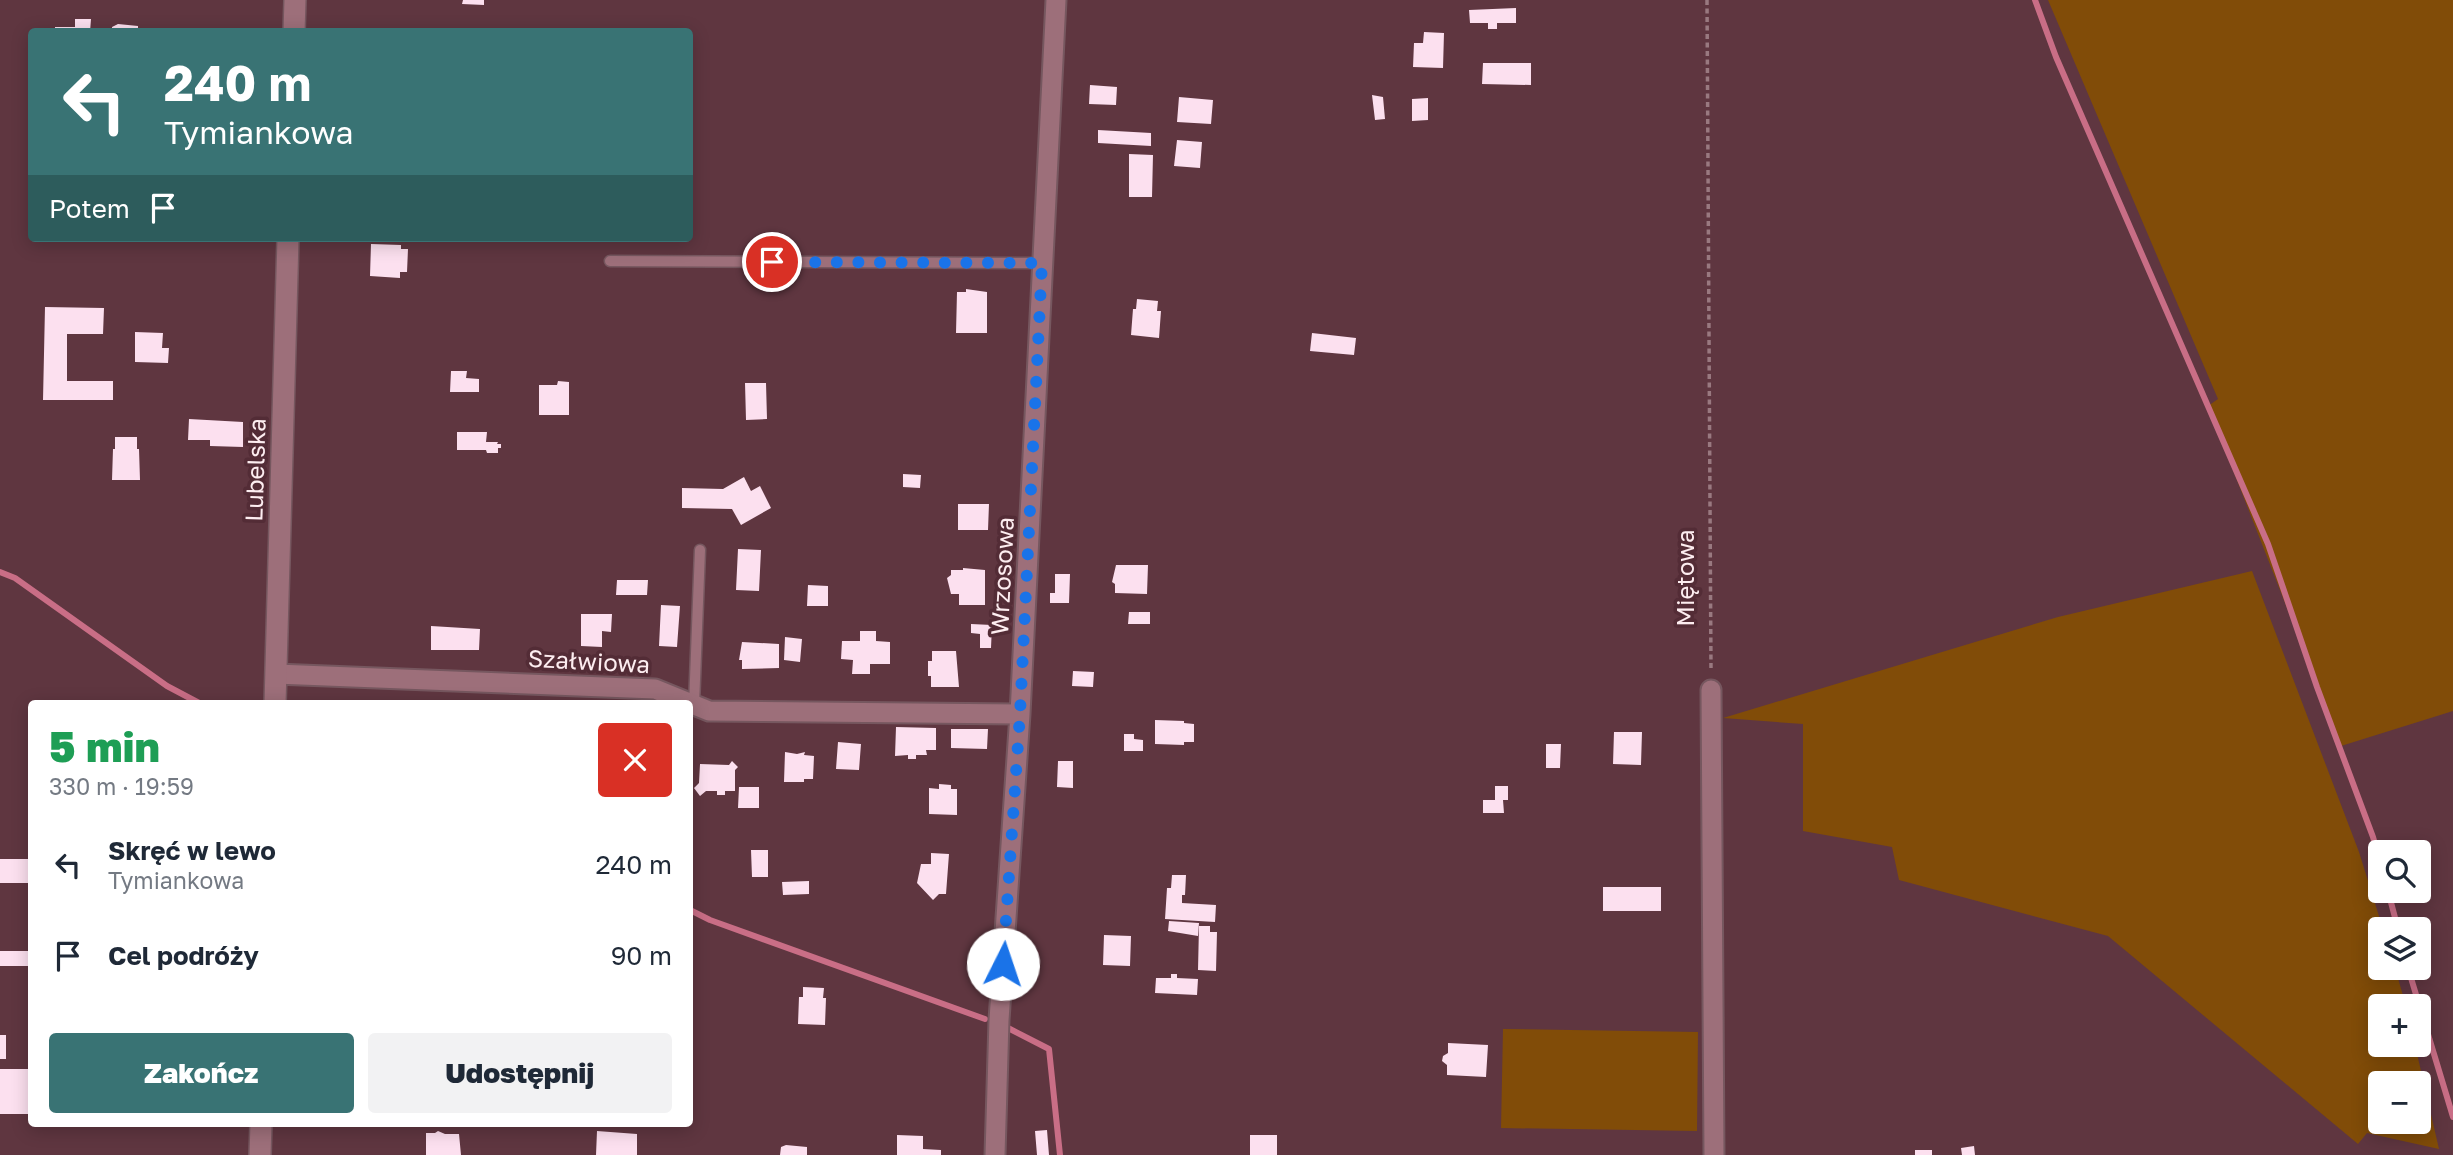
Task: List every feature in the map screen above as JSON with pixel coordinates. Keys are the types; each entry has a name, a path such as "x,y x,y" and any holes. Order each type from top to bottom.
{"main road":[{"path":"294,28 295,0"},
{"name":"Lubelska","path":"275,700 288,242"},
{"path":"260,1155 261,1127"}],"street":[{"name":"Wrzosowa","path":"995,1155 999,1020 1020,714 1056,0"},
{"name":"Szałwiowa","path":"276,674 655,688 683,700"},
{"path":"1711,690 1713,1155"},
{"name":"Szałwiowa","path":"694,705 709,711 1020,714"}],"lane":[{"path":"610,261 1042,263"},
{"path":"694,705 700,550"}],"path":[{"name":"Miętowa","path":"1707,0 1711,690"}],"shaded area":[{"path":"2048,0 2453,0 2453,711 2341,746 2208,406 2218,399"},
{"path":"2252,571 2359,852 2368,881 2368,903 2375,903 2379,917 2368,917 2368,980 2398,980 2403,994 2368,994 2368,1057 2418,1057 2421,1071 2368,1071 2368,1133 2358,1144 2108,936 1899,880 1892,847 1803,831 1803,724 1723,718 2058,617"},
{"path":"1503,1029 1698,1032 1697,1131 1501,1128"},
{"path":"2431,1114 2439,1149 2372,1134 2431,1134"}],"building":[{"path":"463,0 484,0 484,5 462,4"},
{"path":"1516,8 1516,23 1497,23 1497,29 1488,29 1488,23 1470,23 1469,10"},
{"path":"75,19 91,19 90,28 55,28 55,27 75,27"},
{"path":"118,24 138,28 112,28"},
{"path":"1424,32 1444,33 1443,68 1413,67 1414,43 1423,43"},
{"path":"1483,63 1531,63 1531,85 1482,84"},
{"path":"1090,85 1117,87 1116,105 1089,104"},
{"path":"1372,95 1383,97 1385,119 1375,120"},
{"path":"1179,97 1213,100 1211,124 1177,122"},
{"path":"1428,98 1428,120 1412,121 1412,99"},
{"path":"1098,130 1151,133 1151,146 1098,143"},
{"path":"1177,140 1202,142 1200,168 1174,166"},
{"path":"1129,154 1153,155 1152,197 1129,197"},
{"path":"371,244 401,245 401,249 408,249 407,272 400,272 400,278 370,276"},
{"path":"966,289 987,292 987,333 956,333 957,292 966,292"},
{"path":"1137,299 1158,301 1157,311 1161,311 1159,338 1131,335 1133,309 1136,309"},
{"path":"45,307 104,308 103,334 67,334 67,381 113,381 113,400 43,400"},
{"path":"135,332 163,333 162,348 169,348 168,363 135,362"},
{"path":"1312,333 1356,338 1354,355 1310,351"},
{"path":"451,371 467,371 466,378 479,379 479,392 450,392"},
{"path":"558,381 569,382 569,415 539,415 539,385 557,385"},
{"path":"745,383 766,383 767,419 746,420"},
{"path":"189,419 243,422 243,447 210,446 210,440 188,440"},
{"path":"457,432 487,432 486,442 498,442 501,448 498,448 498,453 487,453 486,450 457,450"},
{"path":"115,437 137,437 140,480 112,480"},
{"path":"903,474 921,475 920,488 903,487"},
{"path":"744,477 751,491 760,486 771,508 741,525 732,509 682,508 682,488 723,489"},
{"path":"958,504 989,504 988,530 958,530"},
{"path":"738,549 761,550 759,591 736,590"},
{"path":"1116,565 1148,565 1147,594 1115,593 1115,584 1112,582"},
{"path":"951,570 985,570 985,605 959,605 959,594 951,594 947,578 951,575"},
{"path":"1055,574 1070,574 1069,603 1050,603 1050,593 1055,593"},
{"path":"617,580 648,580 647,595 616,595"},
{"path":"808,585 828,586 828,606 807,606"},
{"path":"661,605 680,606 677,647 659,646"},
{"path":"1129,612 1150,612 1150,624 1128,624"},
{"path":"581,614 612,614 611,632 602,631 602,647 581,646"},
{"path":"971,624 992,625 991,648 980,648 980,634 971,633"},
{"path":"431,626 480,629 479,650 431,650"},
{"path":"860,631 876,631 876,641 890,642 890,664 870,664 870,674 852,674 853,660 841,659 842,641 860,641"},
{"path":"785,637 802,639 800,662 784,660"},
{"path":"742,642 779,644 779,668 742,669 742,660 739,660"},
{"path":"932,651 956,651 959,687 931,687 928,661 932,661"},
{"path":"1073,671 1094,672 1093,687 1072,686"},
{"path":"1155,720 1194,724 1194,742 1184,742 1184,745 1155,744"},
{"path":"896,727 936,728 936,750 926,750 927,755 916,755 916,759 908,759 908,755 895,756"},
{"path":"951,729 988,729 987,749 951,748"},
{"path":"1614,732 1642,732 1641,765 1613,764"},
{"path":"1124,734 1134,734 1134,739 1143,740 1143,751 1124,751"},
{"path":"838,742 861,744 859,770 836,769"},
{"path":"1546,744 1561,744 1560,768 1546,768"},
{"path":"785,752 805,752 804,755 814,756 813,779 784,782"},
{"path":"732,761 738,767 735,770 735,791 725,791 725,795 717,795 717,791 706,791 700,796 694,788 699,783 700,764 729,765"},
{"path":"1058,761 1073,761 1073,788 1057,787"},
{"path":"939,784 951,785 951,789 957,789 957,815 929,814 929,788 939,789"},
{"path":"1495,786 1508,786 1508,800 1503,800 1504,813 1483,813 1483,800 1495,800"},
{"path":"739,787 759,787 759,808 738,808"},
{"path":"751,850 768,850 768,877 752,877"},
{"path":"931,853 949,854 946,894 939,894 933,900 917,883 921,864 931,864"},
{"path":"0,859 28,859 28,883 0,883"},
{"path":"1172,875 1186,875 1182,903 1216,905 1215,922 1165,919 1167,888 1171,888"},
{"path":"809,881 809,894 783,895 782,882"},
{"path":"1603,887 1661,887 1661,911 1603,911"},
{"path":"1169,921 1199,923 1198,936 1168,931"},
{"path":"1199,926 1210,926 1210,932 1217,932 1216,971 1198,970"},
{"path":"1104,935 1131,936 1130,966 1103,965"},
{"path":"0,951 28,951 28,966 0,966"},
{"path":"1171,974 1177,974 1177,978 1198,979 1197,995 1155,993 1156,978 1171,978"},
{"path":"803,987 824,988 825,1025 798,1024 799,997 803,997"},
{"path":"0,1035 6,1035 6,1059 0,1059"},
{"path":"1448,1043 1488,1045 1486,1077 1447,1075 1447,1065 1442,1061 1443,1056 1448,1053"},
{"path":"0,1069 28,1069 28,1114 0,1114"},
{"path":"1047,1130 1049,1155 1037,1155 1035,1131"},
{"path":"438,1131 459,1134 461,1155 426,1155 426,1133"},
{"path":"597,1131 637,1134 637,1155 596,1155"},
{"path":"897,1135 923,1136 923,1149 941,1150 941,1155 897,1155"},
{"path":"1250,1135 1277,1135 1277,1155 1250,1155"},
{"path":"1974,1146 1975,1155 1962,1155 1961,1148"},
{"path":"781,1147 807,1147 807,1155 780,1155"},
{"path":"1915,1150 1932,1150 1932,1155 1915,1155"}],"waterway":[{"path":"2035,0 2056,57 2268,544 2374,840"},
{"path":"0,572 15,578 167,686 193,700"},
{"path":"2391,903 2395,917"},
{"path":"693,912 710,920 985,1019"},
{"path":"2412,980 2453,1117"},
{"path":"1008,1028 1049,1049 1060,1155"}],"route":[{"path":"772,262 1042,263 1020,714 1003,964"}]}
